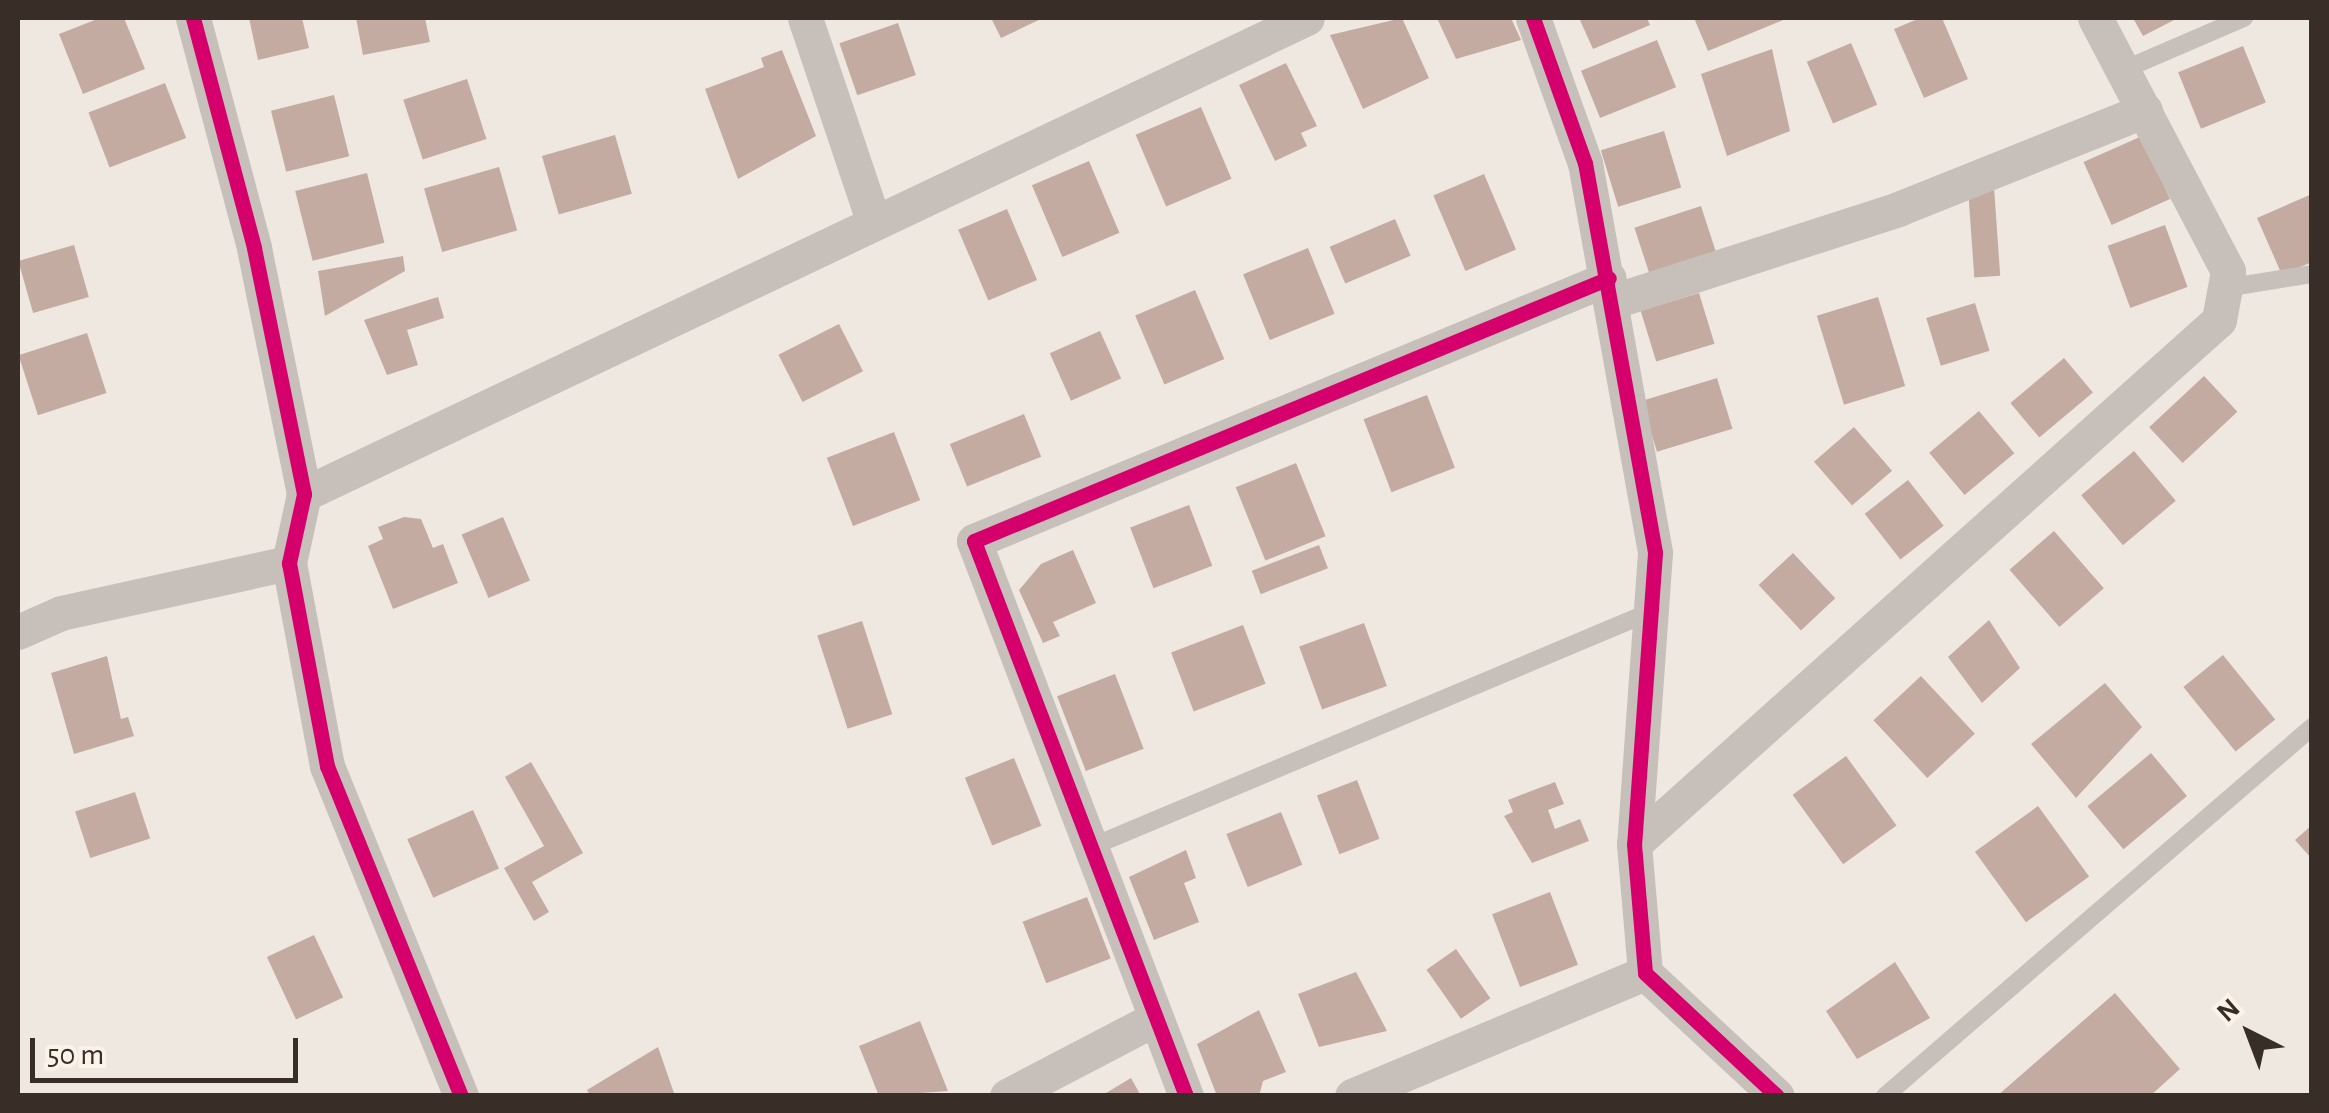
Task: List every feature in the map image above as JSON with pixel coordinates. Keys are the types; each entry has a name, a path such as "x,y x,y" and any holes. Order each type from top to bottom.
{"street":[{"path":"193,18 254,248 304,494 290,562 328,766 461,1096"},
{"path":"806,18 873,220"},
{"path":"304,494 873,220 1307,18"},
{"path":"1533,18 1586,163 1655,553 1634,844 1645,973 1777,1096"},
{"path":"1634,844 2219,320 2228,272 2096,18"},
{"path":"1186,1096 974,541 1611,289 1898,209 2145,110"},
{"path":"18,632 61,613 290,562"},
{"path":"1352,1096 1645,973"},
{"path":"1007,1096 1156,1018"}],"lane":[{"path":"2124,70 2244,18"},
{"path":"2225,288 2312,274"},
{"path":"1092,847 1650,612"},
{"path":"1885,1096 2312,728"}],"building":[{"path":"100,18 124,18 145,69 83,94 59,34"},
{"path":"249,18 302,18 309,48 258,60"},
{"path":"356,18 425,18 430,42 363,55"},
{"path":"991,18 1043,18 1001,38"},
{"path":"1402,18 1429,78 1363,109 1330,35"},
{"path":"1437,18 1511,18 1521,40 1456,59"},
{"path":"1579,18 1647,18 1650,25 1593,49"},
{"path":"1694,18 1788,18 1708,51"},
{"path":"1920,18 1942,18 1968,79 1924,98 1894,29"},
{"path":"2133,18 2178,18 2143,36"},
{"path":"898,23 916,75 857,95 839,43"},
{"path":"1657,40 1676,87 1600,118 1581,71"},
{"path":"1851,43 1877,105 1833,123 1807,62"},
{"path":"2243,46 2266,103 2201,129 2178,72"},
{"path":"1772,49 1790,131 1727,156 1701,74"},
{"path":"782,50 816,136 738,179 705,89 764,67 761,58"},
{"path":"1286,63 1317,126 1301,133 1307,146 1275,161 1239,85"},
{"path":"467,79 486,139 423,160 403,100"},
{"path":"165,83 186,138 110,167 88,112"},
{"path":"334,95 349,156 286,172 271,111"},
{"path":"1201,107 1231,179 1166,207 1136,135"},
{"path":"1664,131 1681,187 1618,207 1601,150"},
{"path":"615,135 632,194 559,215 542,156"},
{"path":"2142,136 2170,199 2112,225 2084,162"},
{"path":"1089,161 1119,233 1062,257 1032,185"},
{"path":"499,167 517,230 442,252 424,188"},
{"path":"367,173 384,243 313,261 295,191"},
{"path":"1484,174 1516,249 1465,271 1433,195"},
{"path":"1994,187 2000,276 1974,278 1968,189"},
{"path":"2312,194 2312,262 2282,275 2257,218"},
{"path":"1701,206 1716,252 1649,273 1634,228"},
{"path":"1007,209 1037,280 988,301 958,230"},
{"path":"1395,219 1411,256 1345,284 1330,247"},
{"path":"2165,225 2188,287 2130,308 2108,246"},
{"path":"74,245 89,297 33,313 18,261"},
{"path":"1308,248 1335,314 1270,340 1243,274"},
{"path":"403,256 405,271 325,316 318,271"},
{"path":"1195,290 1224,359 1164,384 1135,315"},
{"path":"1699,293 1714,344 1656,362 1641,311"},
{"path":"438,297 444,318 407,330 418,365 387,375 364,320"},
{"path":"1878,297 1905,386 1844,405 1817,316"},
{"path":"1975,303 1990,351 1941,366 1926,318"},
{"path":"839,324 863,371 802,402 778,355"},
{"path":"1100,331 1121,379 1071,401 1050,353"},
{"path":"87,333 106,393 38,415 19,355"},
{"path":"2064,358 2093,392 2039,437 2010,403"},
{"path":"2204,376 2237,412 2183,463 2149,427"},
{"path":"1717,378 1732,429 1657,452 1641,401"},
{"path":"1427,395 1455,468 1391,492 1364,419"},
{"path":"1979,411 2014,453 1965,495 1929,453"},
{"path":"1024,414 1041,457 967,487 950,444"},
{"path":"1854,427 1892,471 1852,506 1814,462"},
{"path":"894,432 920,500 853,526 827,458"},
{"path":"2134,451 2176,501 2123,545 2081,495"},
{"path":"1296,463 1326,536 1265,561 1236,487"},
{"path":"1908,480 1944,526 1900,560 1865,514"},
{"path":"1189,505 1212,566 1153,588 1130,528"},
{"path":"404,517 421,519 433,548 443,544 458,583 393,609 368,546 383,539 378,527"},
{"path":"503,517 530,581 489,598 462,535"},
{"path":"2054,531 2104,588 2059,627 2009,570"},
{"path":"1319,545 1328,568 1261,594 1252,571"},
{"path":"1073,550 1096,603 1053,622 1060,636 1043,643 1019,590 1041,564"},
{"path":"1793,553 1835,598 1801,630 1759,585"},
{"path":"1989,620 2020,668 1982,703 1948,657"},
{"path":"862,621 892,714 848,729 817,636"},
{"path":"1364,623 1387,686 1322,710 1299,647"},
{"path":"1243,625 1266,684 1194,711 1171,653"},
{"path":"2223,655 2275,720 2236,752 2183,687"},
{"path":"107,656 121,719 128,717 134,736 74,754 51,673"},
{"path":"1115,674 1144,749 1086,771 1057,696"},
{"path":"1921,676 1975,734 1927,778 1873,720"},
{"path":"2105,683 2142,727 2076,798 2031,744"},
{"path":"2151,753 2187,796 2123,849 2087,806"},
{"path":"1846,756 1897,826 1843,864 1793,795"},
{"path":"1014,758 1041,826 992,846 965,778"},
{"path":"531,762 583,853 532,882 549,912 534,921 504,868 544,846 505,777"},
{"path":"1357,780 1380,839 1339,854 1317,795"},
{"path":"1555,782 1564,804 1548,810 1555,829 1580,819 1589,841 1532,863 1504,816 1513,812 1508,800"},
{"path":"135,792 150,839 90,858 75,811"},
{"path":"2038,806 2089,876 2026,922 1975,852"},
{"path":"473,810 499,868 433,898 407,839"},
{"path":"1281,812 1302,865 1248,887 1226,834"},
{"path":"2312,825 2312,859 2295,840"},
{"path":"1186,850 1196,878 1184,883 1199,922 1154,940 1129,877"},
{"path":"1550,892 1578,965 1520,987 1492,914"},
{"path":"1087,897 1111,959 1046,983 1023,922"},
{"path":"314,935 343,998 296,1020 267,957"},
{"path":"1456,949 1490,998 1461,1019 1427,970"},
{"path":"1895,962 1930,1018 1857,1059 1826,1011"},
{"path":"1356,972 1387,1031 1319,1047 1298,994"},
{"path":"2115,993 2180,1069 2150,1096 1997,1096"},
{"path":"1259,1010 1286,1072 1263,1081 1259,1096 1217,1096 1197,1044"},
{"path":"920,1021 948,1091 879,1096 859,1046"},
{"path":"658,1047 675,1096 590,1096 587,1090"},
{"path":"1131,1078 1141,1096 1101,1096"}],"cycle path":[{"path":"193,18 254,248 304,494 289,563 327,766 461,1096"},
{"path":"1533,18 1585,163 1655,553 1634,844 1645,973 1777,1096"},
{"path":"1186,1096 974,541 1609,278"}]}
